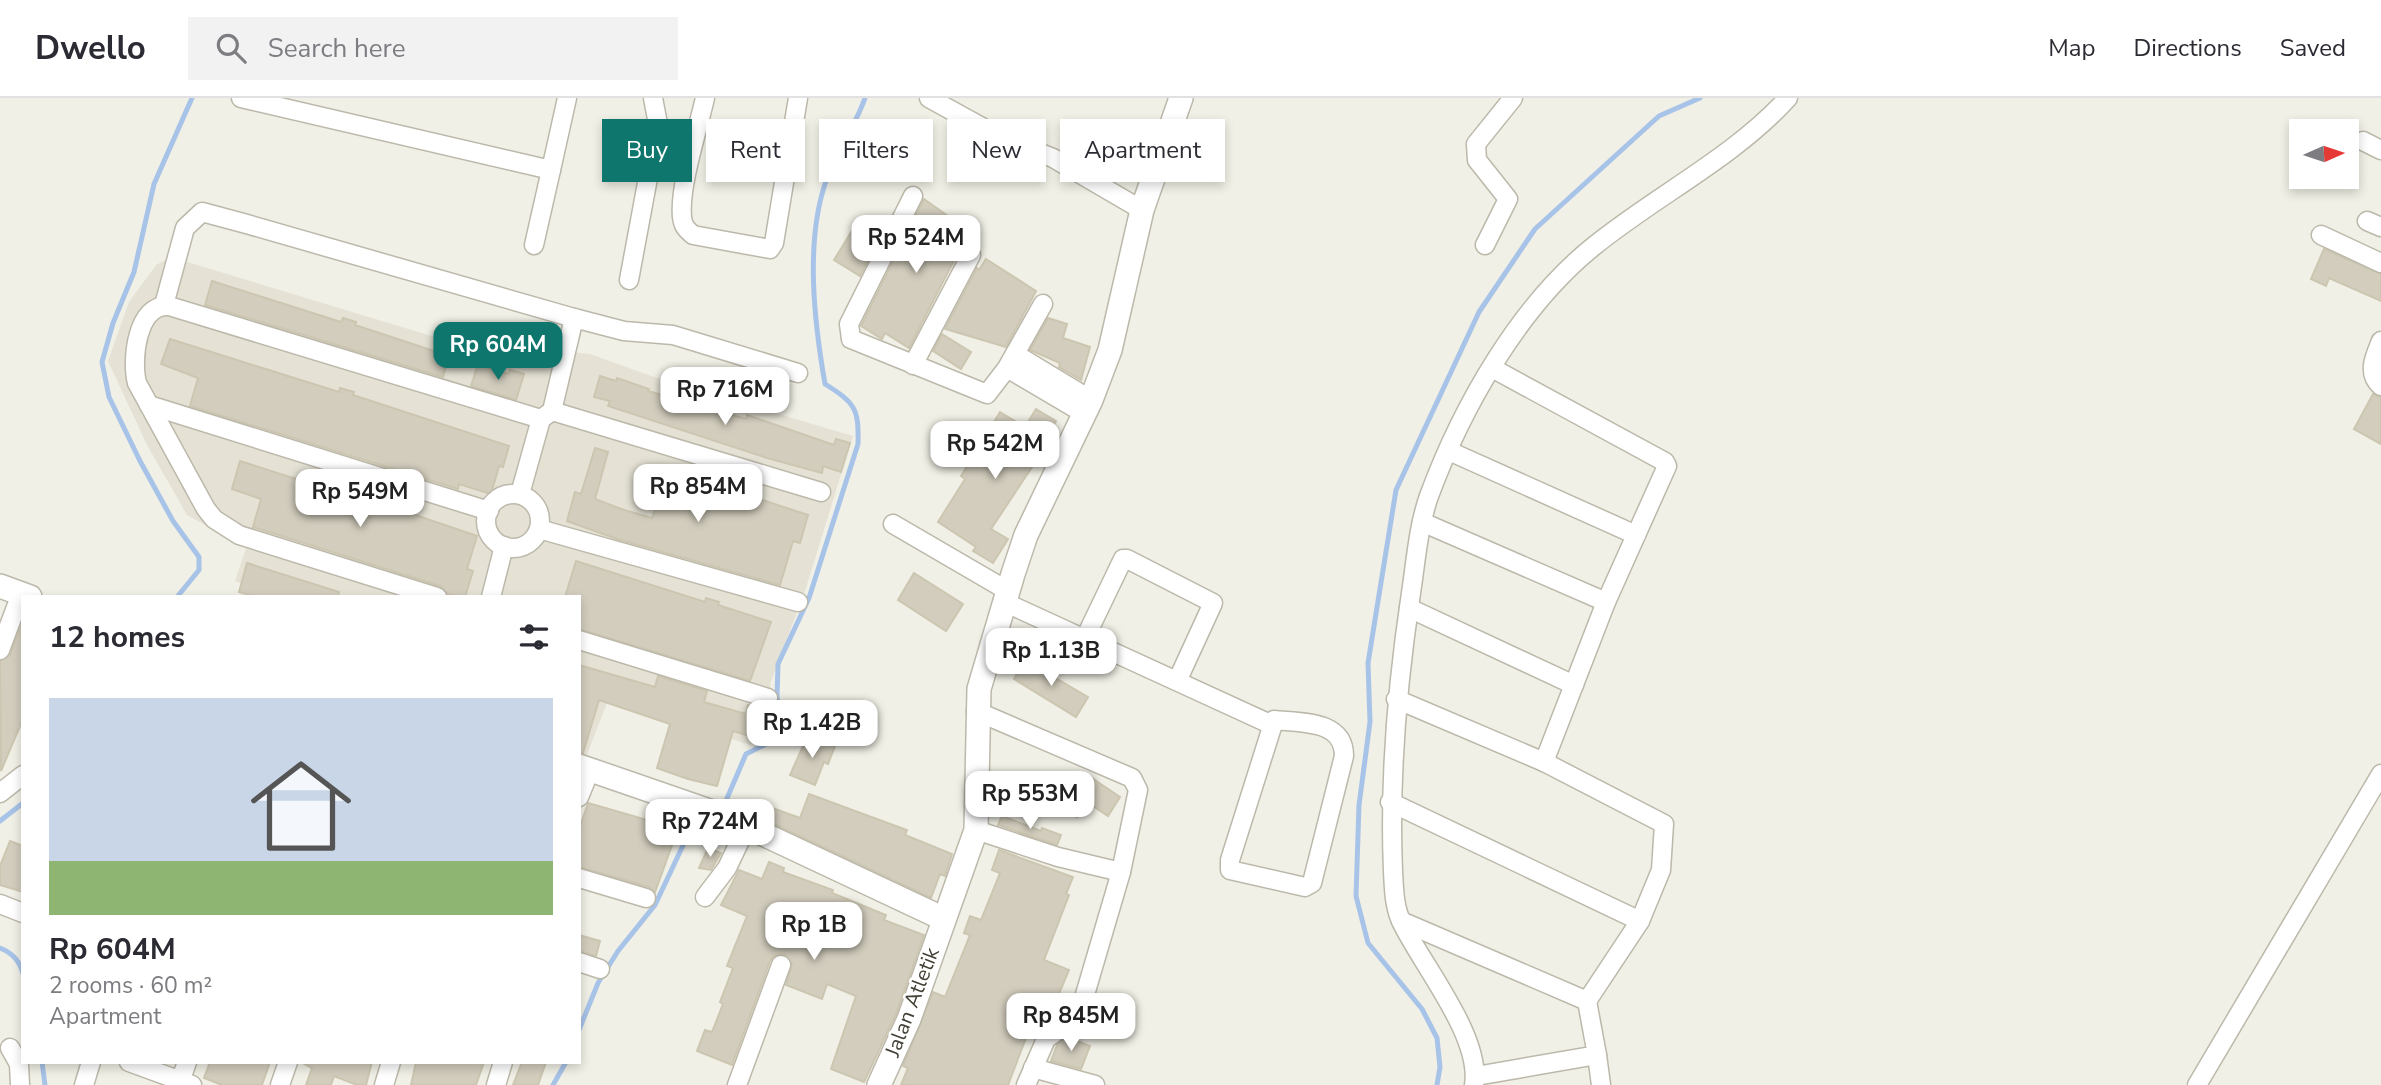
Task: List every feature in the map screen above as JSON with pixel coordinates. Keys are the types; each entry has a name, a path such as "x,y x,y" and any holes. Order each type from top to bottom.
{"street":[{"path":"241,98 551,170"},
{"path":"534,245 567,98"},
{"path":"629,281 658,124 652,98"},
{"path":"705,98 689,164 681,216 684,227 693,235 770,249 774,243 798,98"},
{"path":"929,98 998,136 1053,158 1142,210"},
{"name":"Jalan Atletik","path":"879,1085 909,1019 976,830 976,711 979,689 1006,596 1026,535 1088,407 1110,350 1142,210 1181,98"},
{"path":"1485,245 1508,199 1474,153 1476,144 1513,98"},
{"path":"1597,1055 1475,1081 1462,1027 1401,921 1395,899 1390,803 1396,699 1422,522 1449,451 1492,368 1527,314 1592,247 1727,152 1788,98"},
{"path":"2363,141 2381,150"},
{"path":"913,196 849,324 851,339 987,394 1011,361 1043,304"},
{"path":"164,306 185,228 202,212 574,318 625,331 673,335 798,373"},
{"path":"2320,235 2381,262"},
{"path":"913,365 971,255"},
{"path":"431,595 239,536 206,509 137,383 133,358 148,313 164,306 821,492"},
{"path":"520,494 547,415 574,318"},
{"path":"2381,341 2372,366 2376,382 2381,386"},
{"path":"1011,361 1088,407"},
{"path":"1492,368 1665,462 1667,471 1606,602 1544,762"},
{"path":"149,405 489,511"},
{"path":"1449,451 1636,535"},
{"path":"520,494 534,504 540,520 539,528 535,536 522,547 505,546 491,535 487,526 489,511 502,496 520,494"},
{"path":"1422,522 1606,602"},
{"path":"893,524 1006,596 1273,723 1324,727 1337,733 1344,745 1344,756 1312,883 1305,887 1237,874 1230,870 1230,860 1273,723"},
{"path":"539,528 798,602"},
{"path":"492,595 505,546"},
{"path":"1087,634 1122,559 1127,559 1212,601 1180,677"},
{"path":"0,650 17,592"},
{"path":"1006,596 1273,723"},
{"path":"1409,608 1574,685"},
{"path":"581,641 768,698"},
{"path":"1396,699 1544,762 1664,824 1661,870 1640,921 1587,1001 1601,1085"},
{"path":"976,711 1100,764 1137,783 1138,790 1121,872 1079,1015 1046,1039 1026,1085"},
{"path":"581,787 585,768 729,818 944,919"},
{"path":"2197,1085 2381,774"},
{"path":"0,793 21,777"},
{"path":"1390,803 1640,921"},
{"path":"705,897 727,867 729,818"},
{"path":"976,830 1058,857 1121,872"},
{"path":"581,879 646,898"},
{"path":"0,904 21,912"},
{"path":"1401,921 1587,1001"},
{"path":"581,963 600,969"},
{"path":"737,1085 781,965"},
{"path":"11,1044 19,1064 20,1085"},
{"path":"84,1085 90,1064"},
{"path":"134,1064 184,1084 187,1064"},
{"path":"280,1085 287,1064"},
{"path":"384,1085 390,1064"},
{"path":"496,1085 502,1064"},
{"path":"1033,1068 1095,1085"}],"shaded area":[{"path":"171,257 527,365 534,348 590,354 657,378 853,436 806,588 770,684 780,725 775,736 750,745 609,698 586,757 581,756 581,595 274,595 235,581 246,548 187,515 147,445 108,361 129,302 156,265"}],"building":[{"path":"924,199 969,231 909,348 885,333 882,339 861,326"},
{"path":"855,226 878,241 860,276 834,260"},
{"path":"2324,249 2381,274 2381,301 2329,278 2326,286 2311,279"},
{"path":"986,259 1036,291 1006,347 945,329 977,268 979,270"},
{"path":"212,281 341,322 343,318 356,322 355,325 449,356 443,377 205,305"},
{"path":"1048,318 1067,324 1063,338 1090,347 1081,380 1059,367 1060,363 1030,350"},
{"path":"942,334 971,352 961,369 933,351"},
{"path":"170,339 339,392 340,388 354,392 353,395 509,446 503,467 499,466 491,494 459,484 458,489 190,406 198,378 161,364"},
{"path":"478,364 509,374 510,370 524,374 516,400 471,386"},
{"path":"600,376 616,381 617,378 649,389 648,391 746,419 747,415 834,445 836,439 850,443 841,472 823,466 822,473 767,458 608,406 610,401 594,397"},
{"path":"2373,394 2381,397 2381,444 2354,429"},
{"path":"1036,409 1056,421 1042,444 1046,446 991,529 1008,539 993,563 973,551 976,547 938,522 965,479 961,476 1000,412 1025,427"},
{"path":"595,448 608,452 595,499 621,509 652,518 666,471 724,489 725,485 739,490 738,492 808,515 800,543 793,541 780,585 617,539 567,521 575,492 581,494"},
{"path":"240,461 356,498 384,502 383,504 477,536 467,569 473,571 466,595 448,594 440,586 253,527 261,499 232,489"},
{"path":"576,561 705,602 706,598 719,602 718,605 771,622 750,681 581,630 581,595 566,595"},
{"path":"247,563 339,592 338,595 250,595 239,592"},
{"path":"914,573 963,604 946,631 898,600"},
{"path":"21,627 21,724 1,771 0,661 10,655"},
{"path":"1025,660 1088,697 1076,717 1014,679"},
{"path":"581,666 655,687 658,676 707,691 704,702 746,714 748,705 762,709 753,737 733,731 717,786 657,768 670,724 599,700 583,753"},
{"path":"808,735 835,746 828,764 824,762 815,785 790,775"},
{"path":"1083,772 1120,797 1108,816 1087,802 1077,817 1062,807"},
{"path":"809,794 907,830 905,835 952,854 945,876 940,874 931,898 753,814 758,803 800,818"},
{"path":"588,803 678,829 655,892 649,887 581,868 581,824"},
{"path":"1002,816 1041,831 1042,828 1061,835 1057,845 998,825"},
{"path":"10,841 21,845 21,891 0,885 0,866"},
{"path":"708,848 721,853 711,870 699,868"},
{"path":"999,850 1073,877 1066,894 1069,895 1044,960 1069,970 1058,996 1052,993 1036,1033 1029,1030 1008,1085 901,1085 908,1068 903,1066 933,992 945,997 970,935 964,933 970,916 981,920 1000,873 992,870"},
{"path":"769,862 784,868 783,872 833,890 832,893 886,915 884,920 924,935 896,1014 864,1082 831,1069 856,996 827,984 822,999 786,985 792,964 784,954 774,956 770,961 732,1065 697,1051 705,1030 712,1032 723,1004 720,1002 733,968 727,966 747,916 721,905 739,870 762,879"},
{"path":"581,936 600,941 596,956 581,952"},
{"path":"1067,1037 1090,1046 1081,1069 1051,1061 1057,1045"},
{"path":"209,1064 269,1064 262,1085 222,1085 204,1078"},
{"path":"305,1064 371,1064 366,1085 357,1085 334,1076 331,1085 306,1085 312,1068"},
{"path":"416,1064 483,1064 476,1085 411,1085"},
{"path":"521,1064 545,1064 538,1085 513,1085"}],"waterway":[{"path":"179,595 199,570 199,557 173,521 140,461 109,397 102,362 113,323 134,272 154,184 192,98"},
{"path":"722,810 746,754 778,738 783,725 777,697 778,664 809,598 858,444 856,414 853,408 843,396 825,384 815,308 814,255 819,204 826,181 865,98"},
{"path":"1437,1085 1440,1067 1437,1038 1422,1009 1368,943 1356,896 1359,805 1370,722 1368,663 1396,490 1479,312 1535,229 1659,116 1700,98"},
{"path":"0,821 21,805"},
{"path":"581,1025 598,983 618,951 655,905 686,839 714,820"},
{"path":"0,948 9,952 21,968"},
{"path":"42,1064 45,1085"},
{"path":"553,1085 565,1064"}]}
